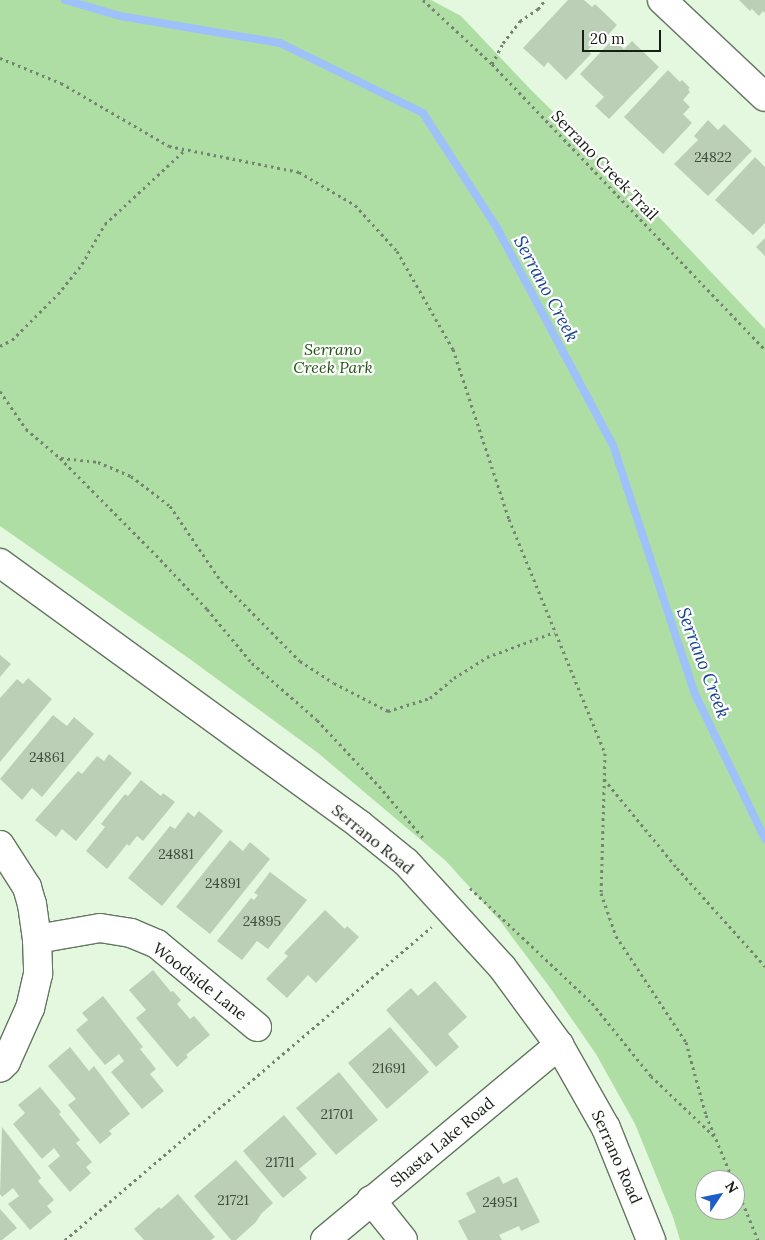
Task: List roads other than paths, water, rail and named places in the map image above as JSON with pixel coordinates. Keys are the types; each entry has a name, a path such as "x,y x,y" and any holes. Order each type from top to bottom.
{"street":[{"path":"662,0 765,97"},
{"name":"Serrano Road","path":"0,563 359,824 406,862 502,967 559,1045 606,1128 624,1168 651,1240"},
{"path":"0,845 27,887 32,904 37,939 38,974 30,1008 6,1062 0,1068"},
{"name":"Woodside Lane","path":"37,939 100,928 131,933 157,944 257,1027"},
{"name":"Shasta Lake Road","path":"326,1240 371,1200 559,1045"},
{"path":"371,1200 403,1240"}],"waterway":[{"name":"Serrano Creek","path":"65,0 120,16 280,43 423,113 497,228 613,445 695,694 765,839"}],"park label":[{"name":"Serrano Creek Park","path":"333,358"}]}
